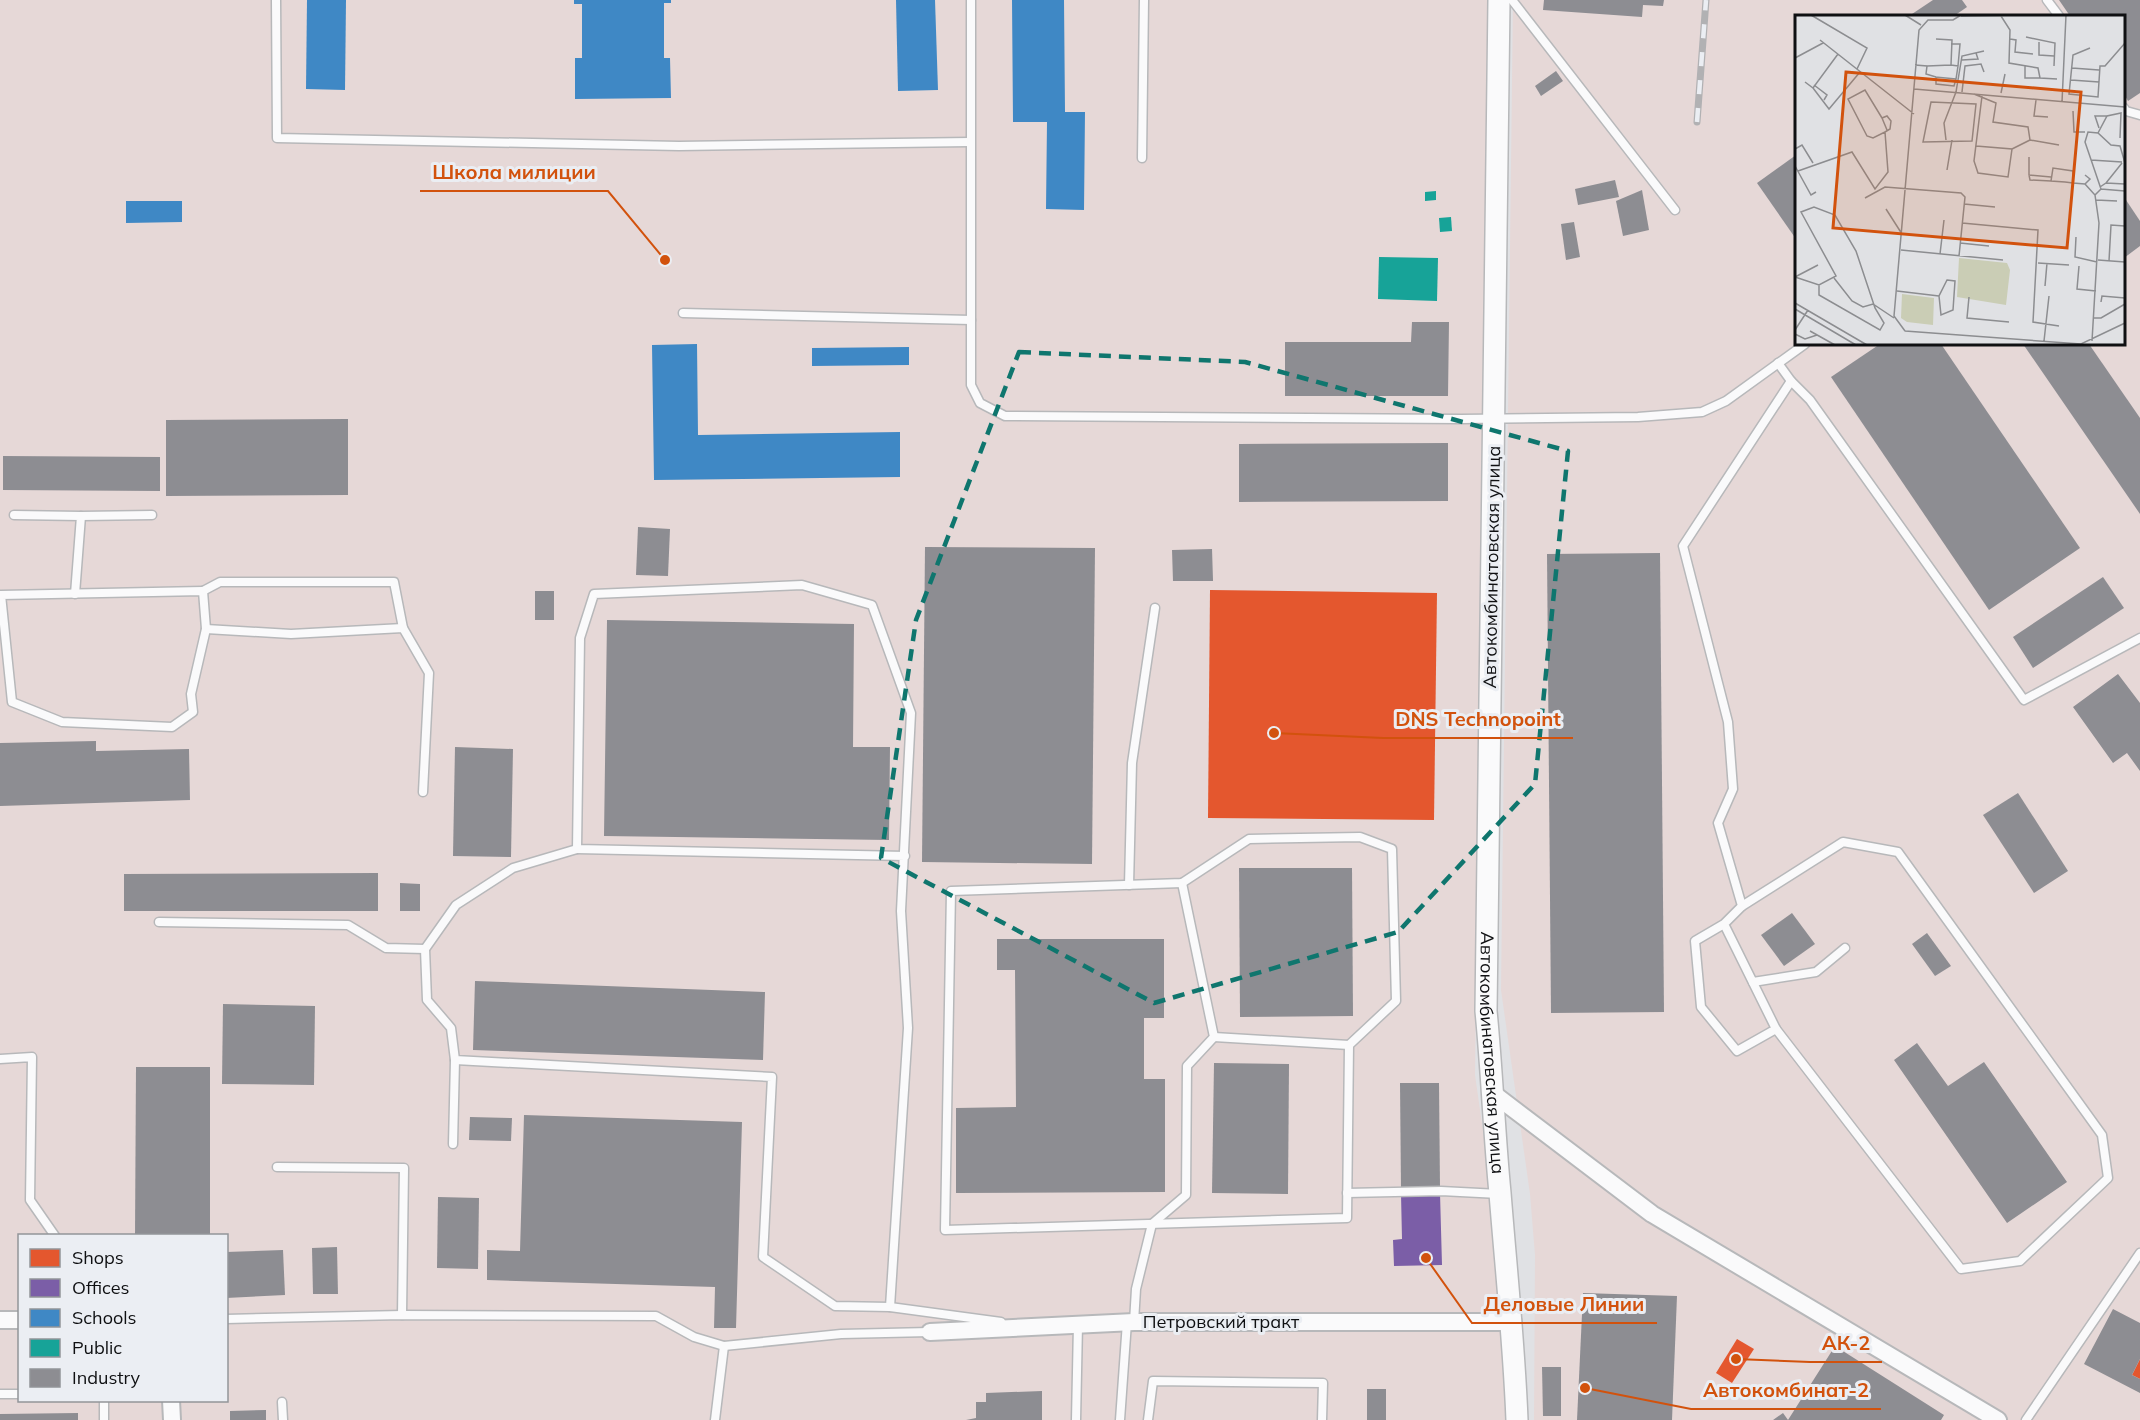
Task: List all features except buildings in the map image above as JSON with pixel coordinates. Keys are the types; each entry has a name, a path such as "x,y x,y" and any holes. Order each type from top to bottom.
{"street":[{"name":"Автокомбинатовская улица","path":"1499,0 1486,999 1495,1095 1500,1194 1513,1322 1517,1420"},
{"path":"1495,1095 1652,1214 1998,1420"},
{"path":"0,1320 18,1320"},
{"name":"Петровский тракт","path":"930,1332 1130,1322 1513,1322"},
{"path":"171,1402 172,1420"}],"lane":[{"path":"276,0 277,138 679,146 970,142"},
{"path":"971,0 971,385 980,403 1005,416 1495,419 1638,417 1701,412 1726,401 1804,345"},
{"path":"1142,158 1144,0"},
{"path":"1512,0 1675,210"},
{"path":"2047,0 2058,15"},
{"path":"2125,110 2140,116"},
{"path":"683,313 971,320"},
{"path":"1778,363 1791,381 1810,400 2024,700 2140,638"},
{"path":"1742,906 1718,823 1733,789 1728,722 1683,546 1791,381"},
{"path":"14,515 152,515"},
{"path":"75,594 81,516"},
{"path":"203,591 207,629 191,694 193,712 172,727 62,722 12,702 1,595 203,591 220,582 394,582 403,628 429,673 423,792"},
{"path":"577,849 580,638 594,594 802,585 872,605 911,713 901,911 908,1028 890,1308"},
{"path":"1129,885 1132,763 1155,608"},
{"path":"207,629 291,634 403,628"},
{"path":"1360,837 1392,849 1396,1001 1349,1045 1347,1218 945,1230 951,891 1182,883 1249,840 1360,837"},
{"path":"1724,924 1776,1029 1961,1269 2020,1262 2108,1178 2102,1134 1898,852 1843,842 1742,906 1724,924 1695,941 1701,1007 1737,1051 1776,1029"},
{"path":"453,1144 455,1060 451,1028 427,1000 425,949 456,905 513,868 577,849 905,856"},
{"path":"1182,883 1214,1037"},
{"path":"159,922 348,925 386,948 425,949"},
{"path":"1753,982 1816,972 1845,948"},
{"path":"1214,1037 1349,1045"},
{"path":"1120,1420 1130,1322 1152,1224 1186,1195 1187,1066 1214,1037"},
{"path":"0,1059 32,1057 30,1200 54,1234"},
{"path":"455,1060 771,1077 764,1257 835,1306 890,1308 1037,1327"},
{"path":"277,1167 404,1168 402,1315"},
{"path":"1347,1193 1441,1191 1500,1194"},
{"path":"2026,1420 2140,1253"},
{"path":"228,1319 402,1315 657,1316 694,1337 724,1346 841,1334 930,1332"},
{"path":"1076,1420 1078,1324"},
{"path":"715,1420 724,1346"},
{"path":"1148,1420 1152,1381 1323,1383 1322,1420"},
{"path":"0,1394 18,1394"},
{"path":"104,1402 104,1420"},
{"path":"282,1402 283,1420"}],"highlighted area":[{"path":"1019,352 1245,362 1568,451 1535,784 1398,932 1154,1003 881,858 916,620"}],"shaded area":[{"path":"0,0 1489,0 1475,1075 1485,1145 1509,1263 1511,1420 0,1420"},
{"path":"1513,0 2140,0 2140,1420 1534,1420 1535,1255 1530,1194 1501,990"}],"railway":[{"path":"1697,122 1706,0"}],"place":[{"name":"Школа милиции","path":"665,260"},
{"name":"DNS Technopoint","path":"1274,733"},
{"name":"Деловые Линии","path":"1426,1258"},
{"name":"АК-2","path":"1736,1359"},
{"name":"Автокомбинат-2","path":"1585,1388"}]}
